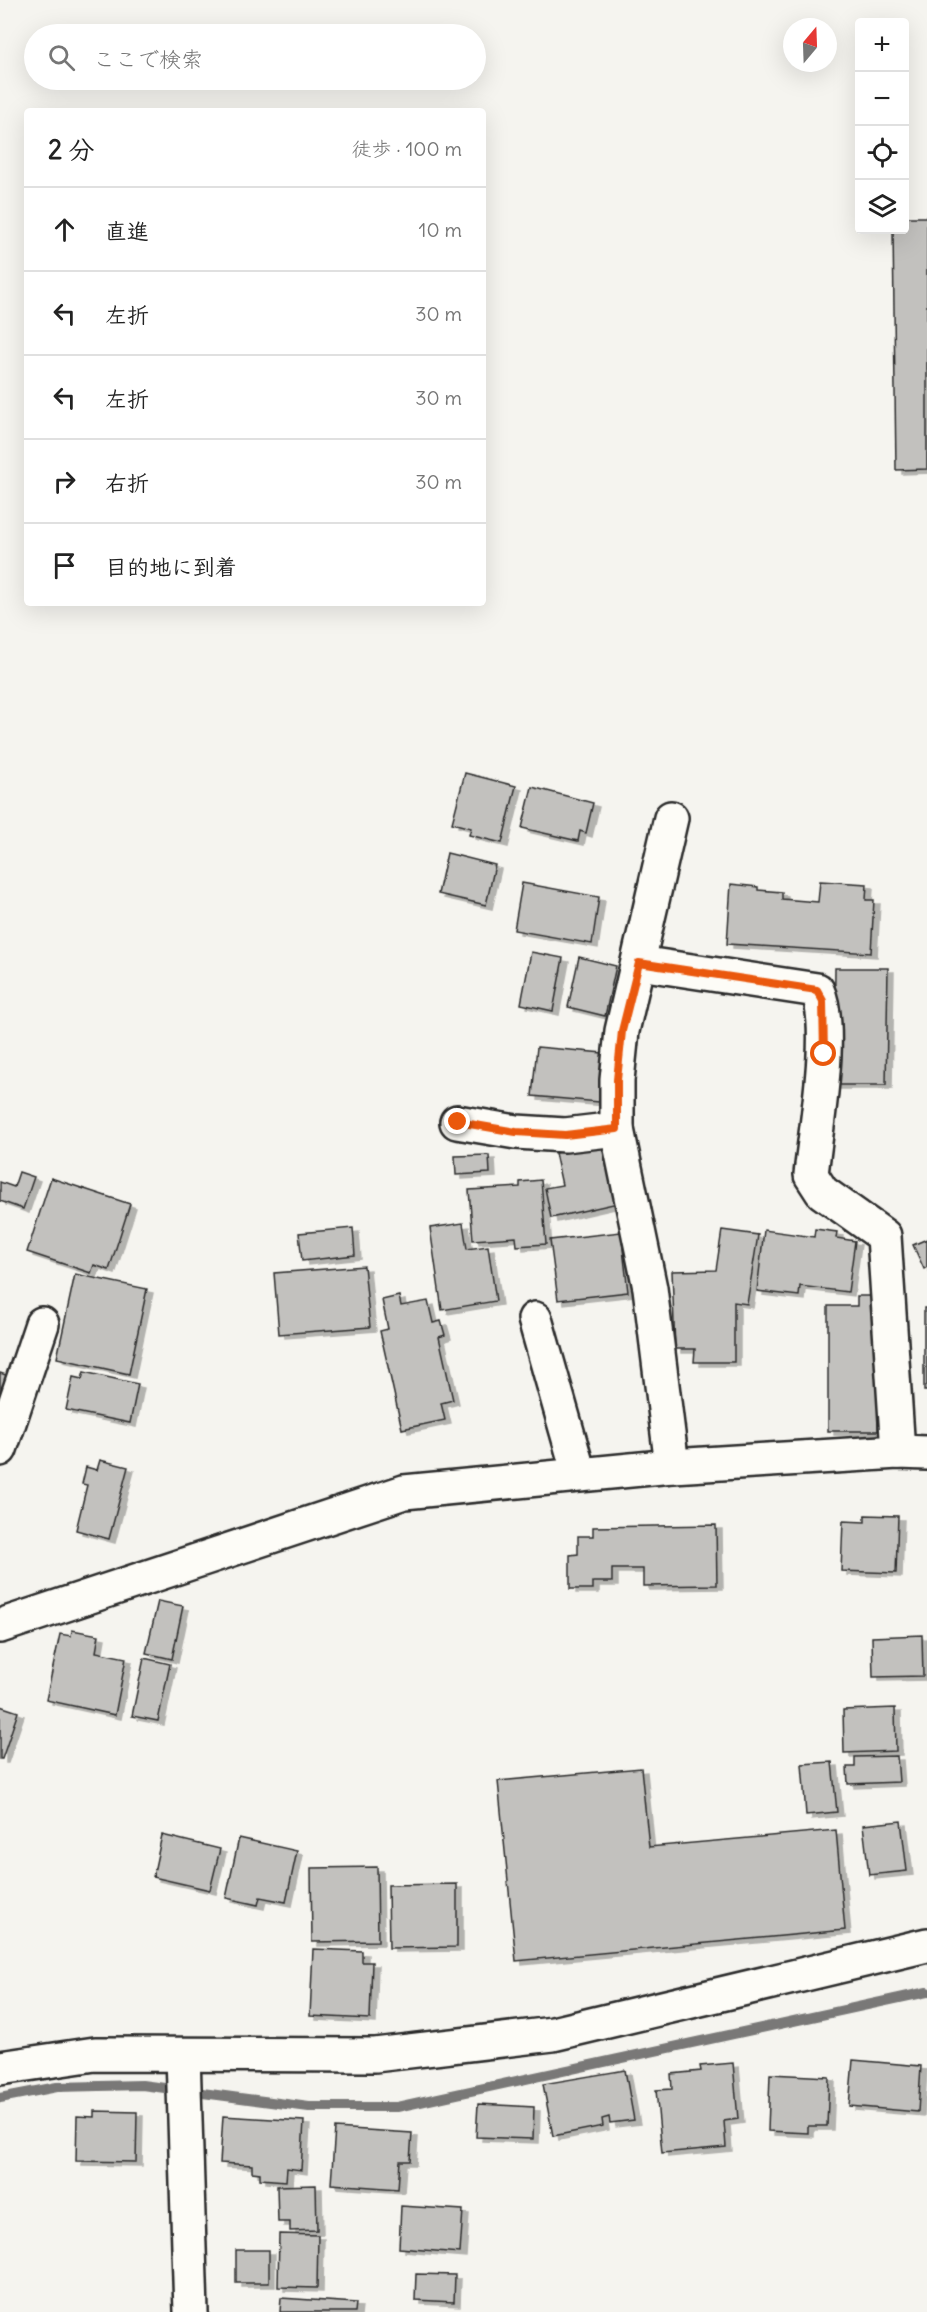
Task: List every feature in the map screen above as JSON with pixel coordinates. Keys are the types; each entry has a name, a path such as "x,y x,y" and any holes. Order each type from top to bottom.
{"street":[{"path":"671,818 622,1031 617,1080 617,1129 650,1288 672,1466"},
{"path":"0,1626 404,1492 672,1466 913,1452 884,1236 822,1192 811,1176 824,1054 823,1001 817,990 639,963"},
{"path":"458,1122 516,1132 565,1135 617,1129"},
{"path":"535,1319 579,1474"},
{"path":"0,1449 42,1324"},
{"path":"0,2068 94,2054 375,2055 553,2034 927,1945"},
{"path":"183,2055 191,2312"}],"building":[{"path":"909,217 927,217 927,469 896,470 893,234 909,234"},
{"path":"465,773 516,786 502,843 469,835 471,828 452,823"},
{"path":"532,787 593,803 586,833 580,831 578,841 522,828"},
{"path":"447,853 495,865 486,905 438,894"},
{"path":"820,881 867,884 866,900 874,900 871,953 727,944 731,884 782,892 782,899 818,902"},
{"path":"522,883 599,897 592,944 514,930"},
{"path":"531,952 563,958 553,1011 521,1004"},
{"path":"579,957 616,966 605,1016 568,1007"},
{"path":"835,968 888,968 886,1085 834,1085"},
{"path":"537,1047 603,1053 599,1102 532,1096"},
{"path":"604,1142 618,1203 551,1218 545,1188 562,1185 555,1153"},
{"path":"489,1155 490,1173 456,1175 455,1156"},
{"path":"19,1172 34,1177 23,1209 0,1201 0,1182 14,1187"},
{"path":"51,1178 130,1204 109,1270 94,1265 91,1273 27,1252"},
{"path":"541,1180 546,1244 517,1246 516,1237 473,1240 469,1190 520,1187 520,1182"},
{"path":"463,1223 467,1249 488,1246 496,1301 442,1310 430,1228"},
{"path":"353,1228 355,1255 302,1261 299,1233"},
{"path":"815,1229 837,1232 836,1238 855,1241 848,1292 800,1286 799,1296 757,1291 764,1230 814,1237"},
{"path":"722,1230 758,1235 747,1304 734,1302 734,1362 694,1362 695,1349 675,1349 672,1271 716,1270"},
{"path":"621,1232 628,1292 558,1300 550,1240"},
{"path":"927,1239 927,1267 924,1269 913,1245"},
{"path":"364,1266 370,1327 279,1334 274,1273"},
{"path":"75,1274 147,1289 129,1374 57,1358"},
{"path":"399,1296 401,1306 428,1301 433,1323 441,1321 445,1335 439,1337 453,1400 441,1403 445,1420 402,1429 380,1331 388,1329 382,1300"},
{"path":"857,1296 883,1296 878,1360 878,1431 828,1431 828,1306 857,1306"},
{"path":"924,1308 927,1308 927,1391 924,1391"},
{"path":"84,1372 138,1384 130,1423 66,1410 73,1377 82,1379"},
{"path":"0,1373 9,1376 1,1395 0,1395"},
{"path":"100,1460 128,1467 109,1539 76,1530 87,1485 82,1484 86,1467 97,1470"},
{"path":"865,1515 898,1516 896,1573 841,1571 843,1521 865,1522"},
{"path":"716,1525 717,1585 643,1586 643,1569 612,1569 612,1582 593,1582 593,1589 570,1589 570,1555 578,1554 578,1536 593,1536 593,1527"},
{"path":"158,1601 183,1606 172,1659 146,1653"},
{"path":"72,1630 99,1635 96,1652 126,1658 115,1715 46,1700 60,1634 71,1636"},
{"path":"922,1635 923,1676 873,1677 872,1637"},
{"path":"144,1658 170,1664 158,1721 132,1716"},
{"path":"0,1706 18,1712 2,1759 0,1759"},
{"path":"895,1708 896,1751 844,1753 843,1710"},
{"path":"897,1756 899,1782 848,1784 847,1767 855,1767 855,1757"},
{"path":"832,1762 837,1812 806,1815 802,1764"},
{"path":"641,1768 649,1847 836,1830 845,1930 516,1961 498,1781"},
{"path":"901,1821 907,1871 869,1875 863,1825"},
{"path":"162,1835 220,1849 210,1890 153,1877"},
{"path":"239,1838 297,1851 286,1902 260,1897 258,1905 226,1898"},
{"path":"377,1867 378,1941 312,1942 311,1868"},
{"path":"457,1884 457,1947 389,1948 388,1885"},
{"path":"313,1949 362,1951 362,1962 372,1962 370,2019 310,2016"},
{"path":"853,2060 921,2066 918,2112 849,2106"},
{"path":"733,2063 738,2119 724,2121 726,2147 662,2153 656,2090 672,2089 671,2074 701,2071 700,2066"},
{"path":"625,2070 634,2120 610,2123 609,2117 602,2119 603,2126 553,2136 543,2084"},
{"path":"770,2074 829,2077 827,2126 808,2126 808,2133 768,2131"},
{"path":"478,2104 534,2107 533,2139 476,2137"},
{"path":"94,2111 137,2112 136,2162 76,2161 77,2116 94,2117"},
{"path":"223,2116 304,2121 301,2170 287,2168 286,2181 260,2179 260,2173 252,2172 252,2165 220,2163"},
{"path":"335,2128 412,2133 410,2161 400,2161 398,2189 331,2184"},
{"path":"316,2185 317,2230 290,2231 290,2222 278,2222 277,2186"},
{"path":"401,2206 463,2210 460,2253 399,2248"},
{"path":"279,2234 318,2235 317,2288 278,2287"},
{"path":"236,2250 269,2250 269,2283 236,2283"},
{"path":"416,2274 455,2275 454,2302 415,2300"},
{"path":"281,2298 356,2303 355,2312 280,2312"}],"waterway":[{"path":"0,2098 57,2087 142,2085 309,2107 397,2107 927,1992"}],"route":[{"path":"458,1122 516,1132 565,1135 617,1129 617,1080 622,1031 639,963 817,990 823,1001 824,1054"}]}
